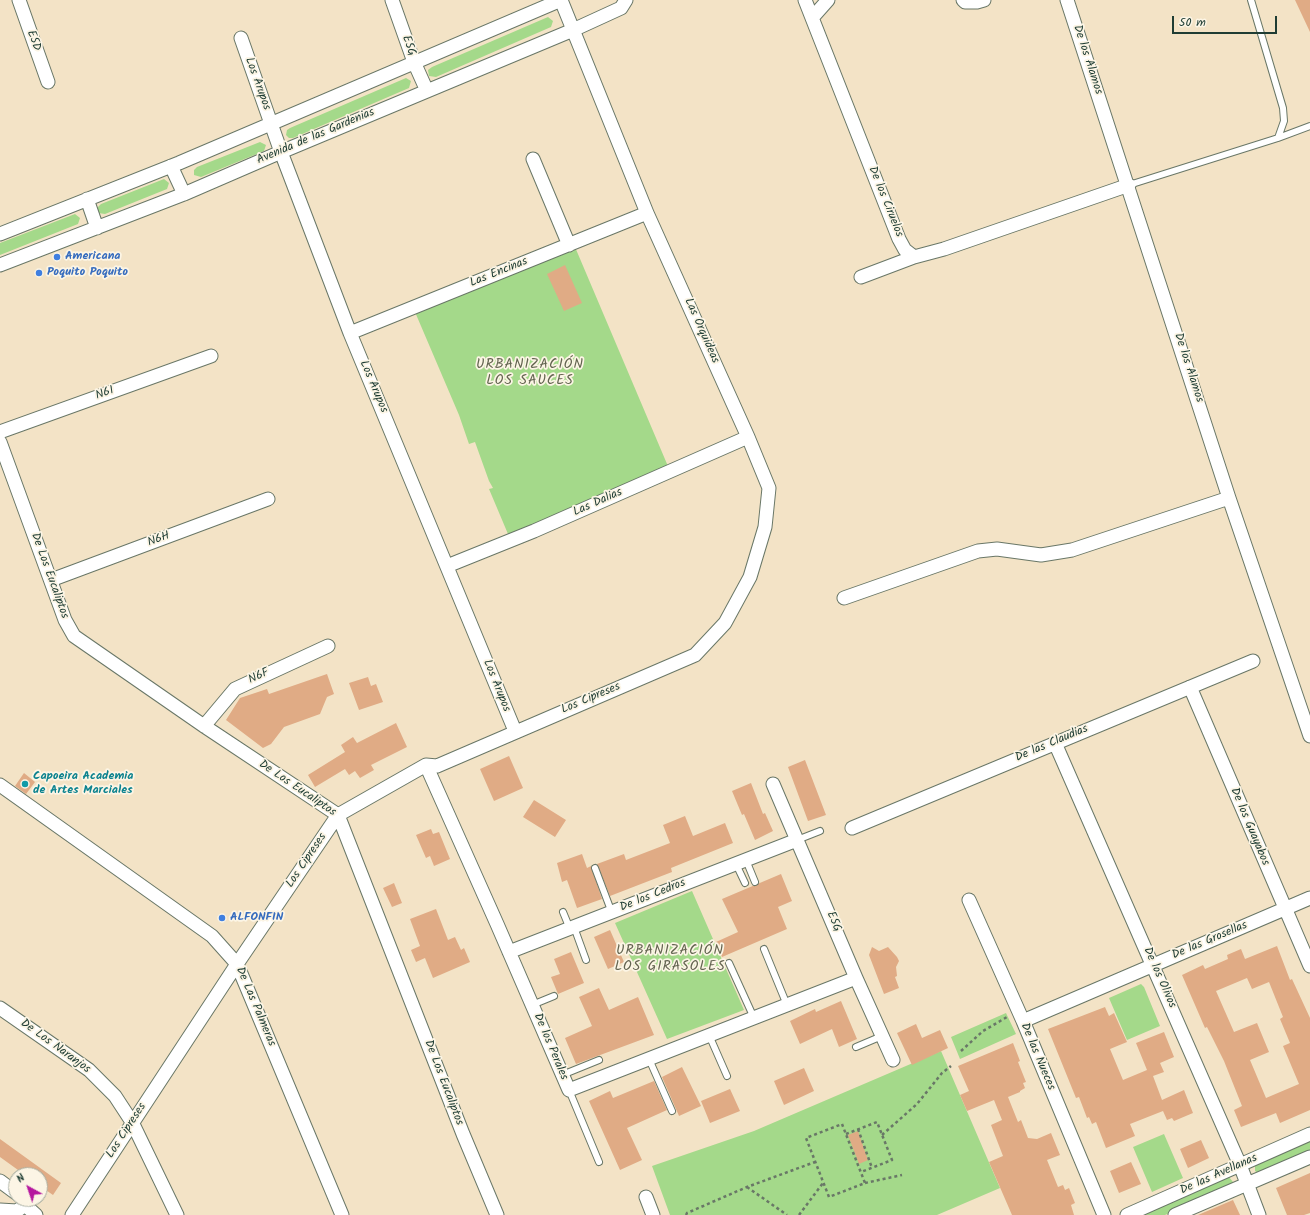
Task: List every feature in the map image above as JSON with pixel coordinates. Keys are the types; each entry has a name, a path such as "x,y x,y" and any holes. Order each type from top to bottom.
{"street":[{"name":"E5D","path":"18,0 48,82"},
{"name":"E5G","path":"392,0 426,91"},
{"path":"0,234 272,124 561,0"},
{"name":"Las Orquideas","path":"561,0 647,213 748,437 769,488 765,527 750,577 725,623 695,655"},
{"name":"Avenida de las Gardenias","path":"0,265 184,194 573,30 621,8 626,0"},
{"name":"De los Ciruelos","path":"805,0 899,240 905,250 914,257"},
{"path":"812,18 828,0"},
{"path":"963,0 965,2 977,2 984,0"},
{"name":"De los Alamos","path":"1067,0 1129,185 1229,498 1310,736"},
{"name":"Los Arupos","path":"241,38 281,152 350,332 514,731"},
{"path":"533,159 569,244"},
{"path":"171,166 184,194"},
{"path":"862,277 914,257 944,249 1129,185"},
{"path":"87,199 97,228"},
{"name":"Las Encinas","path":"350,332 647,213"},
{"name":"N6I","path":"0,432 211,356"},
{"name":"Las Dalias","path":"447,566 534,531 748,437"},
{"name":"De Los Eucaliptos","path":"0,442 69,629 74,636 204,726 338,815 460,1127 497,1215"},
{"path":"844,598 978,551 997,549 1041,555 1072,550 1229,498"},
{"name":"N6H","path":"51,580 268,499"},
{"name":"N6F","path":"204,726 236,689 328,646"},
{"name":"Los Cipreses","path":"72,1215 237,964 338,815 426,765 437,766 514,731 695,655"},
{"name":"De las Claudias","path":"852,828 1253,661"},
{"name":"De los Guayabos","path":"1190,687 1310,966"},
{"name":"De los Olivos","path":"1055,743 1240,1165 1246,1185 1259,1215"},
{"name":"De los Perales","path":"426,765 569,1090 856,978"},
{"name":"E5G","path":"773,784 856,978 893,1060"},
{"name":"De Las Palmeras","path":"0,785 212,936 237,964 342,1215"},
{"name":"De los Cedros","path":"509,952 797,840"},
{"name":"De las Grosellas","path":"1020,1016 1153,965 1310,898"},
{"name":"De las Nueces","path":"969,900 1104,1215"},
{"name":"De Los Naranjos","path":"0,1008 89,1070 115,1096 132,1122 177,1215"},
{"name":"De las Avellanas","path":"1127,1215 1310,1134"},
{"name":"De las Avellanas","path":"1175,1215 1310,1157"},
{"path":"646,1198 653,1215"},
{"path":"0,1210 17,1211 20,1207"},
{"path":"29,1207 36,1215"}],"lane":[{"path":"1251,0 1283,108 1284,121 1278,138"},
{"path":"1129,185 1278,138 1310,126"},
{"path":"797,840 820,830"},
{"path":"741,862 755,882"},
{"path":"741,862 745,883"},
{"path":"595,868 612,913"},
{"path":"564,912 586,960"},
{"path":"764,949 787,1005"},
{"path":"729,963 754,1018"},
{"path":"532,1005 554,996"},
{"path":"709,1035 727,1076"},
{"path":"856,1047 882,1036"},
{"path":"649,1059 672,1111"},
{"path":"562,1075 599,1060"},
{"path":"569,1090 599,1162"}],"path":[{"path":"961,1051 983,1031 1020,1016"},
{"path":"882,1135 917,1104 942,1073 951,1066"},
{"path":"846,1134 877,1122 892,1160 860,1172"},
{"path":"865,1183 842,1124 806,1138 828,1197 865,1183 902,1175"},
{"path":"858,1129 872,1168"},
{"path":"686,1215 687,1213 747,1187 815,1162"},
{"path":"799,1215 823,1183"},
{"path":"747,1187 787,1215"}],"green space":[{"path":"548,17 553,21 551,27 436,77 429,76 428,70 432,67"},
{"path":"406,78 411,81 409,88 293,138 289,138 286,135 287,130 290,128"},
{"path":"260,142 266,145 264,151 201,177 194,175 194,170 197,167"},
{"path":"164,179 169,183 167,189 105,214 98,213 97,208 101,204"},
{"path":"75,214 80,218 78,224 0,255 0,243"},
{"path":"575,247 670,471 508,534 489,489 493,488 475,442 469,444 459,415 415,312"},
{"path":"692,891 744,1010 667,1039 615,923"},
{"path":"1141,984 1144,987 1160,1026 1127,1040 1109,998"},
{"path":"1006,1013 1016,1034 960,1059 951,1037"},
{"path":"941,1051 1000,1188 937,1215 670,1215 652,1166 754,1131"},
{"path":"1164,1134 1183,1178 1152,1192 1133,1147"},
{"path":"1310,1140 1310,1152 1258,1173 1255,1171 1255,1165"},
{"path":"1229,1177 1233,1182 1230,1186 1165,1215 1138,1215"}],"building":[{"path":"1295,0 1310,0 1310,32"},
{"path":"565,265 582,303 564,311 547,274"},
{"path":"327,674 334,694 327,697 320,714 284,727 271,744 263,748 226,720 240,698 267,689 269,694"},
{"path":"368,677 371,686 376,684 383,702 359,710 349,683"},
{"path":"396,723 407,747 371,765 374,770 360,778 355,771 349,775 345,769 315,787 308,775 345,752 341,745 353,737 357,743"},
{"path":"509,756 523,788 494,801 480,769"},
{"path":"805,760 826,815 808,821 788,767"},
{"name":"Capoeira Academia de Artes Marciales","path":"24,773 35,782 26,794 15,786"},
{"path":"751,783 763,814 765,813 773,831 755,840 732,791"},
{"path":"534,800 566,820 555,837 523,817"},
{"path":"685,816 693,836 725,823 733,843 671,868 672,872 610,896 597,864 624,854 626,860 670,843 663,825"},
{"path":"431,829 433,834 439,832 450,859 434,866 430,856 426,858 416,835"},
{"path":"582,854 587,868 591,866 602,899 577,908 567,880 562,882 557,863"},
{"path":"781,874 792,901 778,907 787,929 722,957 716,942 738,932 722,899"},
{"path":"394,883 402,903 392,907 383,888"},
{"path":"436,909 448,940 455,937 461,950 464,948 470,962 433,978 425,958 416,962 411,950 420,946 410,919"},
{"path":"610,930 624,962 608,969 594,937"},
{"path":"1277,946 1290,980 1292,979 1310,1018 1310,1110 1280,1123 1276,1113 1241,1127 1234,1110 1242,1106 1224,1061 1207,1027 1205,1028 1182,975 1203,965 1205,969 1228,959 1227,955 1241,949 1245,959","holes":["1247,978 1252,989 1269,982 1283,1017 1280,1019 1290,1043 1283,1046 1299,1084 1266,1098 1250,1060 1269,1052 1257,1023 1234,1032 1216,991"]},
{"path":"872,947 879,951 888,947 897,957 899,961 896,967 897,976 895,977 899,988 884,994 869,955"},
{"path":"571,952 584,983 558,994 551,977 560,974 554,959"},
{"path":"599,988 609,1010 638,997 654,1035 576,1064 565,1038 592,1026 579,997"},
{"path":"841,1001 857,1039 839,1047 832,1029 800,1044 790,1021 815,1009 816,1012"},
{"path":"1105,1007 1109,1016 1114,1013 1127,1042 1110,1049 1123,1080 1147,1070 1136,1043 1164,1032 1174,1057 1160,1063 1164,1072 1153,1076 1162,1100 1184,1090 1193,1113 1174,1121 1172,1118 1167,1120 1163,1111 1130,1124 1135,1136 1106,1148 1096,1122 1092,1124 1089,1117 1087,1118 1079,1097 1076,1098 1048,1029"},
{"path":"916,1024 922,1038 940,1030 948,1048 912,1065 897,1033"},
{"path":"1013,1043 1020,1061 1018,1062 1026,1082 1023,1083 1025,1088 1008,1097 1018,1122 1021,1120 1028,1138 1037,1139 1051,1133 1060,1155 1047,1160 1058,1187 1063,1185 1065,1190 1069,1188 1075,1203 1071,1205 1074,1215 1012,1215 989,1162 1003,1156 991,1125 1002,1120 994,1100 967,1111 960,1095 969,1091 958,1066"},
{"path":"682,1067 701,1106 679,1116 662,1077"},
{"path":"804,1068 814,1091 784,1105 774,1081"},
{"path":"654,1081 667,1110 627,1128 642,1160 620,1170 589,1101 610,1091 613,1098"},
{"path":"730,1089 740,1111 710,1123 701,1101"},
{"path":"858,1131 868,1160 859,1164 848,1135"},
{"path":"0,1139 39,1167 14,1167 0,1157"},
{"path":"1201,1140 1209,1158 1188,1168 1180,1149"},
{"path":"1131,1162 1141,1184 1119,1193 1110,1171"},
{"path":"1310,1173 1310,1213 1304,1215 1287,1215 1276,1188"},
{"path":"48,1174 61,1183 53,1195 48,1192"},
{"path":"1233,1200 1240,1215 1198,1215"}],"place":[{"name":"Americana","path":"57,257"},
{"name":"Poquito Poquito","path":"39,273"},
{"name":"Capoeira Academia de Artes Marciales","path":"25,784"},
{"name":"ALFONFIN","path":"222,918"}],"district":[{"name":"URBANIZACIÓN LOS SAUCES","path":"530,374"},
{"name":"URBANIZACIÓN LOS GIRASOLES","path":"670,960"}]}
